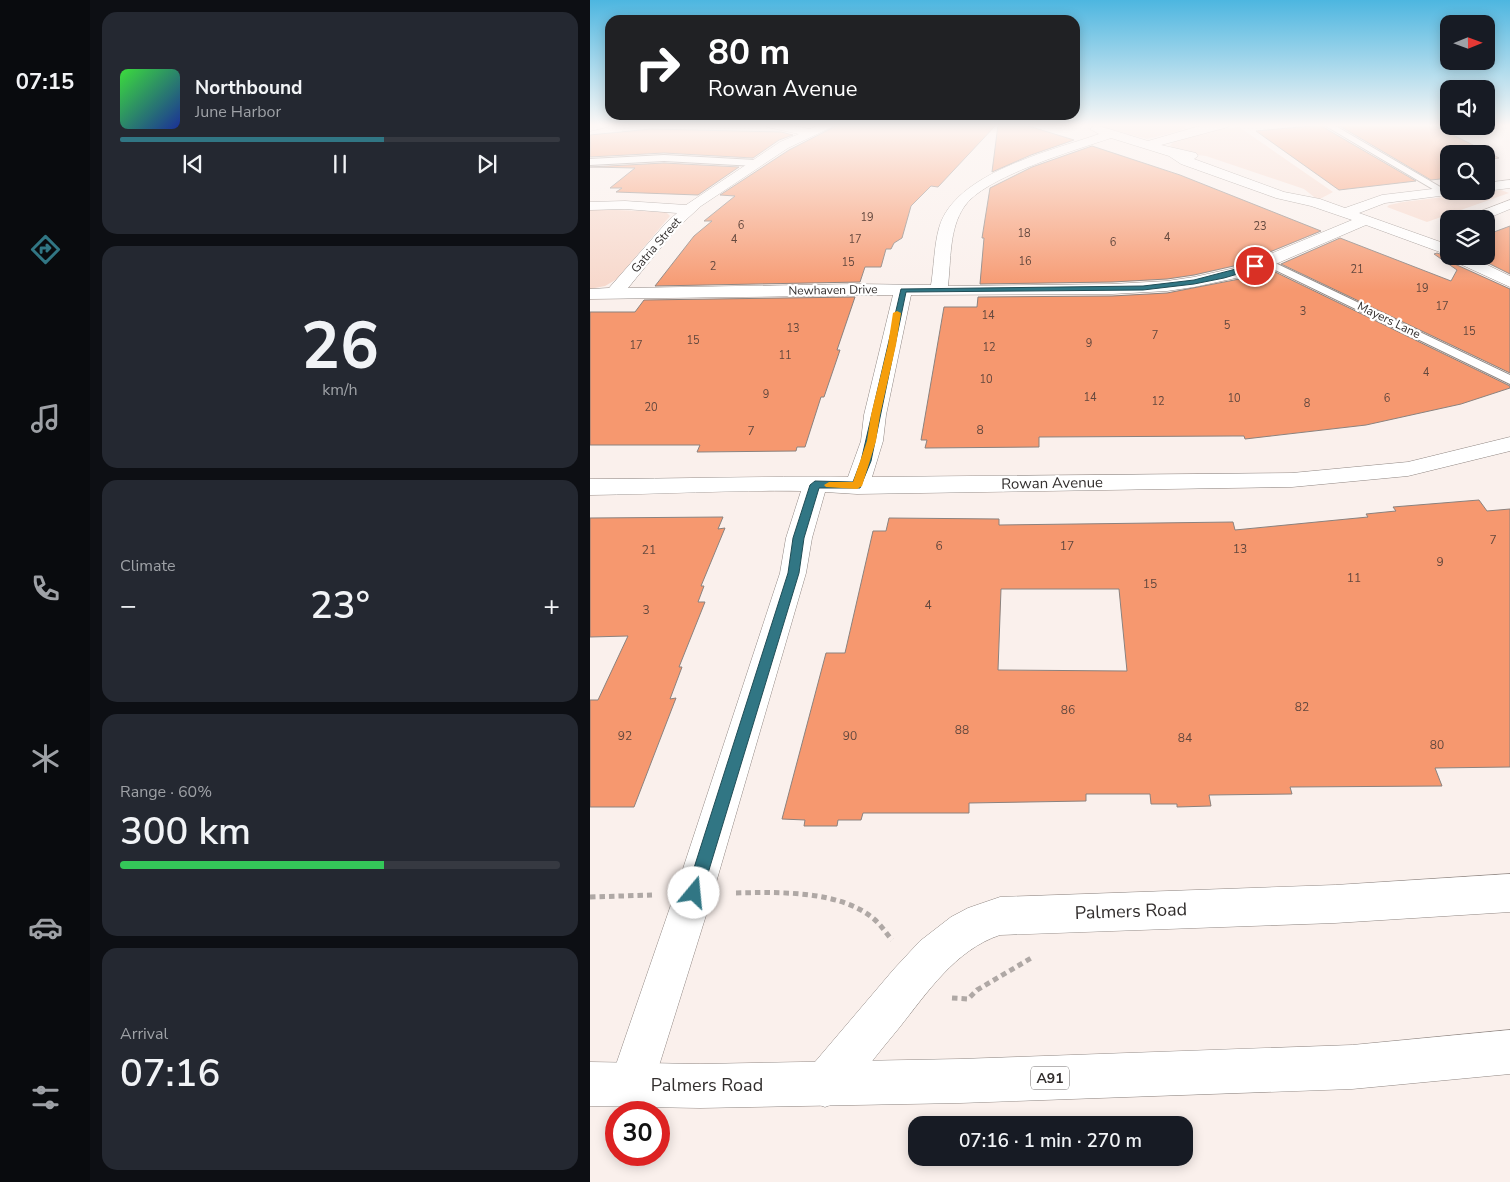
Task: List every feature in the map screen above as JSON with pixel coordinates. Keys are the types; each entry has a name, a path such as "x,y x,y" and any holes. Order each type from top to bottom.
{"main road":[{"name":"Gatria Street","path":"614,294 671,226 688,209 730,180"},
{"path":"939,291 948,227 958,204 981,185 990,180"},
{"path":"1240,180 1273,192 1315,202 1440,249"},
{"path":"1495,186 1510,184"},
{"path":"1345,213 1382,199 1440,193"},
{"path":"1495,210 1510,204"},
{"path":"590,206 625,205 688,209"},
{"name":"Newhaven Drive","path":"590,294 1112,289 1167,286 1221,277 1267,262 1365,220"},
{"path":"1419,240 1440,231"},
{"path":"1495,264 1510,270"},
{"path":"1475,265 1510,282"},
{"path":"857,486 872,441 875,415 903,290"},
{"name":"Rowan Avenue","path":"590,487 750,483 857,486 1245,481 1330,478 1408,468 1510,444"},
{"path":"611,1085 694,893 793,573 799,538 815,485"},
{"name":"Palmers Road","path":"825,1084 918,970 960,933 982,920 1000,916 1335,904 1510,892"},
{"name":"Palmers Road","path":"611,1085 825,1084 1352,1067 1510,1052"}],"lane":[{"path":"1426,180 1440,188"},
{"name":"Mayers Lane","path":"1267,262 1510,380"}],"path":[{"path":"590,897 756,892 806,896 842,902 872,917 918,970"}],"shaded area":[{"path":"1278,180 1316,180 1333,192 1318,200 1304,189"},
{"path":"1501,190 1509,193 1495,198 1495,191"},
{"path":"1440,197 1440,200 1489,200 1461,210 1440,210 1440,217 1427,222 1387,207 1403,202"},
{"path":"590,209 666,212 670,216 617,279 605,286 590,289"}],"building":[{"path":"620,180 720,180 698,195 616,192 622,188 610,188"},
{"path":"743,180 944,180 938,187 931,186 911,206 902,238 894,243 891,249 886,249 881,267 865,267 860,282 655,286 694,236 712,221 704,221 735,196 720,195"},
{"path":"1006,180 1193,180 1321,231 1238,265 1194,275 1167,279 1112,282 980,284 984,238 982,238 990,188"},
{"path":"1325,180 1416,181 1339,190"},
{"path":"1510,226 1510,274 1492,265 1495,265 1495,232"},
{"path":"1340,238 1451,281 1457,270 1450,265 1457,265 1510,289 1510,373 1281,264"},
{"path":"1269,269 1510,386 1510,388 1461,404 1366,425 1245,439 1244,436 1039,437 1039,447 925,448 927,440 921,440 944,307 977,307 978,297 1112,296 1167,293 1250,277"},
{"path":"855,297 837,350 840,350 824,397 821,397 805,447 797,447 796,451 697,452 700,445 590,445 590,312 635,312 644,300"},
{"path":"1479,500 1487,511 1510,509 1510,767 1435,768 1442,786 1290,787 1292,794 1209,795 1211,806 1177,807 1177,804 1151,804 1150,794 1086,794 1086,801 969,803 969,813 863,813 861,820 838,820 837,826 804,826 805,820 782,819 826,653 845,653 873,531 886,531 889,518 999,519 999,525 1233,522 1235,530 1368,517 1366,514 1396,511 1393,507","holes":["1001,589 1119,589 1127,671 998,670"]},
{"path":"723,517 718,529 725,528 701,586 704,586 698,602 705,602 679,667 682,667 670,699 676,698 634,807 590,807 590,700 598,700 628,636 590,637 590,518"}],"slow traffic":[{"path":"829,485 857,486 872,441 875,415 892,345 897,313"}],"route":[{"path":"694,893 793,573 799,538 815,485 857,486 866,461 872,441 875,415 903,290 1143,288 1221,277 1255,266"}]}
